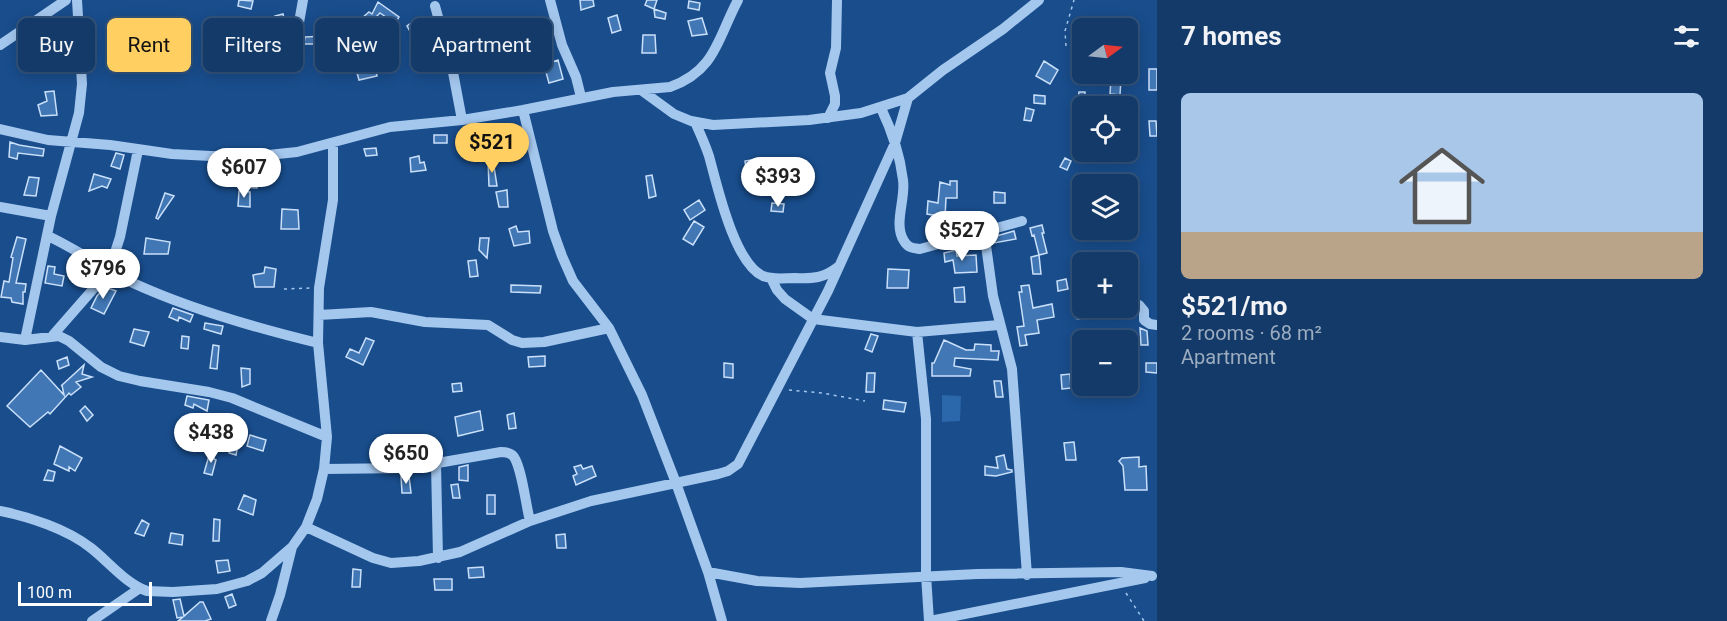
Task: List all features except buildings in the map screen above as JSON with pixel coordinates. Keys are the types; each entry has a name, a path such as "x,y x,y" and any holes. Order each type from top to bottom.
{"street":[{"path":"0,45 66,0"},
{"path":"24,340 51,216 79,113 82,84 77,0"},
{"path":"300,18 303,0"},
{"path":"550,0 562,45 576,77 581,97"},
{"path":"0,129 31,137 172,154 230,157 297,152 390,127 462,120 523,111 581,97 670,87 688,80 706,63 720,42 738,0"},
{"path":"828,118 835,105 836,96 830,73 836,48 837,0"},
{"path":"641,90 674,114 695,122 713,125 828,118 861,113 908,98 1040,0"},
{"path":"435,6 452,67 462,120"},
{"path":"306,527 373,558 391,563 438,558 460,552 530,521 591,501 718,474 738,464 838,267 895,143 908,98"},
{"path":"881,108 895,143 904,183 900,229 904,241 910,248 920,249 1022,221"},
{"path":"523,111 553,231 562,256 573,280 609,328 642,394 708,572 723,621"},
{"path":"695,122 708,155 718,195 729,224 740,249 752,266 761,275 771,278 819,278 828,275 838,267"},
{"path":"0,511 65,532 89,546 140,588 147,591 173,592 233,586 247,582 262,573 292,547 306,527 317,498 324,469 327,437 318,343 320,288 333,200 333,144"},
{"path":"52,335 109,271 125,218 138,150"},
{"path":"0,207 51,216"},
{"path":"984,231 993,296 1012,369 1027,575"},
{"path":"48,236 109,271 137,284 227,318 318,343"},
{"path":"771,278 784,299 813,319 917,333 999,325"},
{"path":"1138,305 1144,311 1144,320 1157,325"},
{"path":"319,315 371,312 425,322 488,325 512,340 522,343 556,340 609,328"},
{"path":"917,333 926,419 926,575 930,621 1154,576"},
{"path":"0,337 24,340 52,335 65,338 101,367 118,376 232,398 327,437"},
{"path":"324,469 409,468 508,452 514,456 530,521"},
{"path":"436,464 438,558"},
{"path":"271,621 292,547"},
{"path":"708,572 757,581 800,583 926,575 1121,572 1154,576"},
{"path":"92,621 140,588"}],"path":[{"path":"1066,46 1065,31 1074,0"},
{"path":"284,289 320,288"},
{"path":"776,388 822,393 866,402"},
{"path":"1121,584 1144,621"}],"shaded area":[{"path":"942,395 961,396 960,421 942,422"}]}
